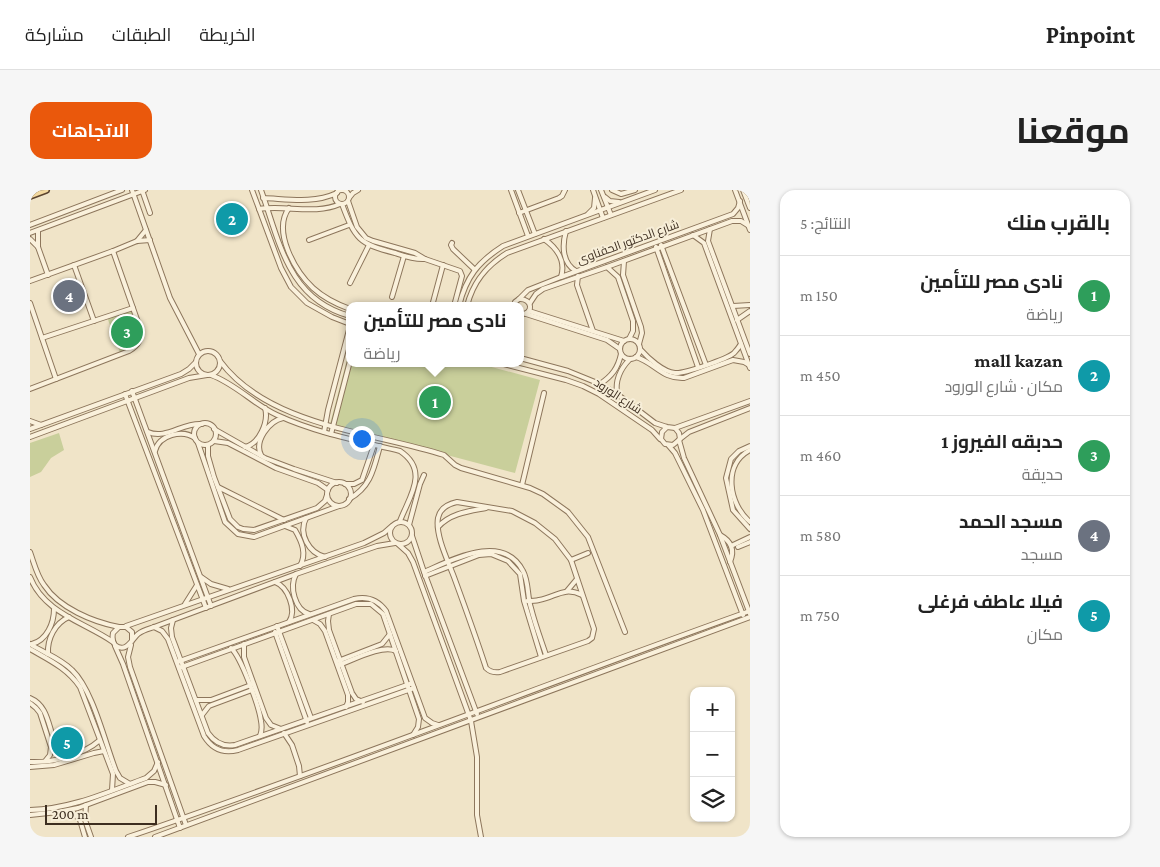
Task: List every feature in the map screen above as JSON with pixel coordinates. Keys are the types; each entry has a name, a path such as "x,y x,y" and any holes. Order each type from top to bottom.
{"main road":[{"path":"30,196 46,190"}],"street":[{"path":"30,225 122,190"},
{"path":"30,234 133,192 143,190 150,213"},
{"path":"252,190 281,268 291,287 298,296 311,305 346,323"},
{"path":"261,190 284,257 298,283 320,303 346,315"},
{"path":"259,210 267,208 319,209 334,207 349,199 358,190"},
{"path":"528,236 511,191 518,190 535,234"},
{"path":"520,213 562,196 565,190"},
{"path":"593,190 603,218"},
{"path":"612,190 621,194 635,190"},
{"path":"460,302 462,292 474,269 491,253 503,246 655,190"},
{"path":"467,302 474,284 487,268 507,253 681,190"},
{"path":"736,190 749,228"},
{"path":"743,190 750,208"},
{"path":"264,198 308,200 318,199 341,191 348,193 354,220 361,233 373,241 415,253 425,259 458,270 462,274 455,302"},
{"path":"341,191 336,200 341,204 349,225 357,236 368,245 420,260 425,259"},
{"path":"602,191 610,201 621,202"},
{"path":"602,191 611,215"},
{"path":"133,192 175,309 200,354"},
{"path":"585,216 594,208 595,196"},
{"path":"740,201 736,211 729,215 732,221 741,221 749,228"},
{"path":"289,208 283,225 288,248 298,270 305,280 323,296 346,307"},
{"name":"شارع الدكتور الحفناوى","path":"517,302 528,290 729,215"},
{"name":"شارع الدكتور الحفناوى","path":"530,303 540,290 732,221"},
{"path":"310,240 349,225"},
{"path":"710,229 708,241 750,354"},
{"path":"137,241 146,230"},
{"path":"38,231 38,248 48,275"},
{"path":"566,232 564,239 565,254 571,268 576,271"},
{"path":"694,235 704,243 750,366"},
{"path":"30,239 38,248"},
{"path":"544,239 556,249 560,256 563,272 561,277"},
{"path":"30,281 137,241 150,240"},
{"path":"452,242 453,249 474,269"},
{"path":"657,242 706,365"},
{"path":"350,283 368,245"},
{"path":"385,250 386,245"},
{"path":"659,247 698,367"},
{"path":"30,389 130,352 140,342 141,335 133,308 113,251"},
{"path":"392,297 404,256"},
{"path":"600,384 616,369 621,351 633,331 633,321 618,277 610,266 610,259"},
{"path":"624,261 623,275 642,333 636,357"},
{"path":"74,265 94,321"},
{"path":"433,302 443,265"},
{"path":"578,276 577,285 593,331"},
{"path":"520,299 526,299 530,303 524,312"},
{"path":"30,303 56,379"},
{"path":"732,306 750,305"},
{"path":"42,338 133,308"},
{"path":"737,320 750,311"},
{"path":"524,314 626,340 634,340 647,356 668,371 694,372 733,360 744,362 750,366"},
{"path":"524,314 607,340 630,359"},
{"path":"324,432 346,341"},
{"path":"617,394 617,379 630,359 636,357 645,360 671,377 684,378 698,367 730,356 735,353 741,344"},
{"path":"30,430 185,372 196,362 200,354 205,351 212,351 233,376 266,400 296,414 325,424 440,454 461,468 522,485 555,502 568,512 583,529 594,551 624,632"},
{"name":"شارع الورود","path":"524,359 568,371 600,384 617,394 649,420 667,427"},
{"path":"30,437 189,378 209,375 218,370 220,361"},
{"path":"180,828 166,784 114,643 113,633 121,627 135,624 375,538 400,522 416,480 411,462 400,451 331,434 284,418 265,408 228,382 199,371 196,362"},
{"path":"331,434 348,367"},
{"name":"شارع الورود","path":"515,367 583,386 599,394 652,430 662,441"},
{"path":"549,376 552,367"},
{"path":"132,391 211,606"},
{"path":"522,485 544,393"},
{"path":"125,394 206,608"},
{"path":"745,619 703,510 675,453 662,441 661,434 667,427 675,428 750,401"},
{"path":"244,447 256,441 265,422 265,408"},
{"path":"669,446 675,444 689,432 750,408"},
{"path":"261,456 258,449 259,442 269,424 274,420 284,418"},
{"path":"30,421 41,426"},
{"path":"148,432 159,435 189,424 208,424 261,456 294,470 345,484 358,483 364,477 374,444"},
{"path":"195,438 195,429 202,424"},
{"path":"198,443 208,445 214,441 216,434 214,428"},
{"path":"675,428 679,433 684,458 720,535 750,614"},
{"path":"155,451 160,441 179,433 186,433 195,438 223,517 233,531 243,536 254,536 344,505 349,499 360,493 368,483 380,446"},
{"path":"214,441 228,443 290,474 318,483 327,492 331,503 339,506"},
{"path":"208,445 208,456 230,519 243,530 254,530 320,506 325,501 331,485 337,483"},
{"path":"750,446 739,451 731,460 728,466 726,484 733,510 750,529"},
{"path":"750,450 743,454 736,462 732,480 735,502 743,516 750,522"},
{"path":"731,460 736,462"},
{"path":"728,466 734,468"},
{"path":"424,475 410,525 412,536 424,574 478,718"},
{"path":"345,484 350,491 349,499"},
{"path":"218,487 284,520"},
{"path":"457,502 489,508 512,511 536,523 556,538 571,560 594,629 592,638 496,673 486,668 449,564 438,528 438,517 440,511 450,504 457,502"},
{"path":"470,503 470,511"},
{"path":"438,528 448,519 470,511 489,508"},
{"path":"440,511 448,519"},
{"path":"306,518 303,529 310,548 318,554 326,556"},
{"path":"400,522 410,525"},
{"path":"285,526 295,530 304,550 300,566"},
{"path":"392,526 390,535 408,553 413,562 471,721 478,766 477,815 481,837"},
{"path":"720,535 728,540 732,548 730,562"},
{"path":"30,578 38,594 54,609 96,630 119,647 124,648 141,632 377,546 408,542 412,536"},
{"path":"732,548 750,537"},
{"path":"732,548 750,542"},
{"path":"30,552 40,580 56,599 94,620 132,632 132,642 128,657 130,667 186,825"},
{"path":"571,560 588,553"},
{"path":"424,574 479,555 491,554 501,557 520,574 541,657"},
{"path":"296,574 292,587 299,607 303,612 309,614"},
{"path":"200,576 211,584 230,589"},
{"path":"567,591 577,578"},
{"path":"275,582 286,590 293,612 289,622"},
{"path":"182,606 190,598 198,585"},
{"path":"528,608 538,601 567,591 574,591 582,595"},
{"path":"179,661 309,614 359,598 370,598 379,603 386,611 411,687 420,719 413,735"},
{"path":"526,601 538,601"},
{"path":"181,667 356,604 371,604 383,614 396,651 425,718 432,723 440,725"},
{"path":"528,608 546,655"},
{"path":"30,646 40,641 46,634 53,621 54,609"},
{"path":"329,614 329,630 348,695 346,708"},
{"path":"128,837 468,715 633,652 743,614 750,614"},
{"path":"155,837 636,660 745,619 750,614"},
{"path":"48,654 49,641 56,627 70,617"},
{"path":"174,620 171,632 204,736 209,744 216,749 226,752 238,750 310,721 411,687"},
{"path":"313,620 323,627 352,693 356,699 363,702"},
{"path":"154,627 166,634 179,661"},
{"path":"275,627 310,721"},
{"path":"338,663 382,644 390,634"},
{"path":"244,644 244,657 261,720 262,732 258,737 258,742"},
{"path":"30,646 68,666 83,682 116,771 123,780 130,784"},
{"path":"30,646 62,667 76,681 83,693 113,774 112,790"},
{"path":"231,648 239,658 268,722 274,727 281,729"},
{"path":"338,663 383,648 396,651"},
{"path":"633,652 636,660"},
{"path":"181,667 208,733 213,740 230,746 411,687"},
{"path":"196,700 211,700 252,687"},
{"path":"202,715 209,706 252,687"},
{"path":"30,698 36,700 42,707 56,743 67,756"},
{"path":"30,703 40,713 51,747 50,756 44,762"},
{"path":"284,733 292,745 299,764 300,776"},
{"path":"30,762 44,762 67,756 89,748 100,740"},
{"path":"209,744 213,740"},
{"path":"30,767 54,765 104,751"},
{"path":"30,810 67,806 130,784 149,776 154,771 158,762"},
{"path":"30,815 71,810 144,783 166,784"},
{"path":"86,805 85,820 90,837"},
{"path":"71,810 80,820 85,837"}],"green space":[{"path":"133,308 140,328 140,342 121,355 107,317"},
{"path":"346,363 346,367 492,367 540,380 515,473 330,424"},
{"path":"59,433 64,450 51,458 41,472 30,477 30,443"}],"place":[{"name":"mall kazan","path":"232,219"},
{"name":"مسجد الحمد","path":"69,296"},
{"name":"حدبقه الفيروز 1","path":"127,332"},
{"name":"نادى مصر للتأمين","path":"435,402"},
{"name":"فيلا عاطف فرغلى","path":"67,743"}]}
